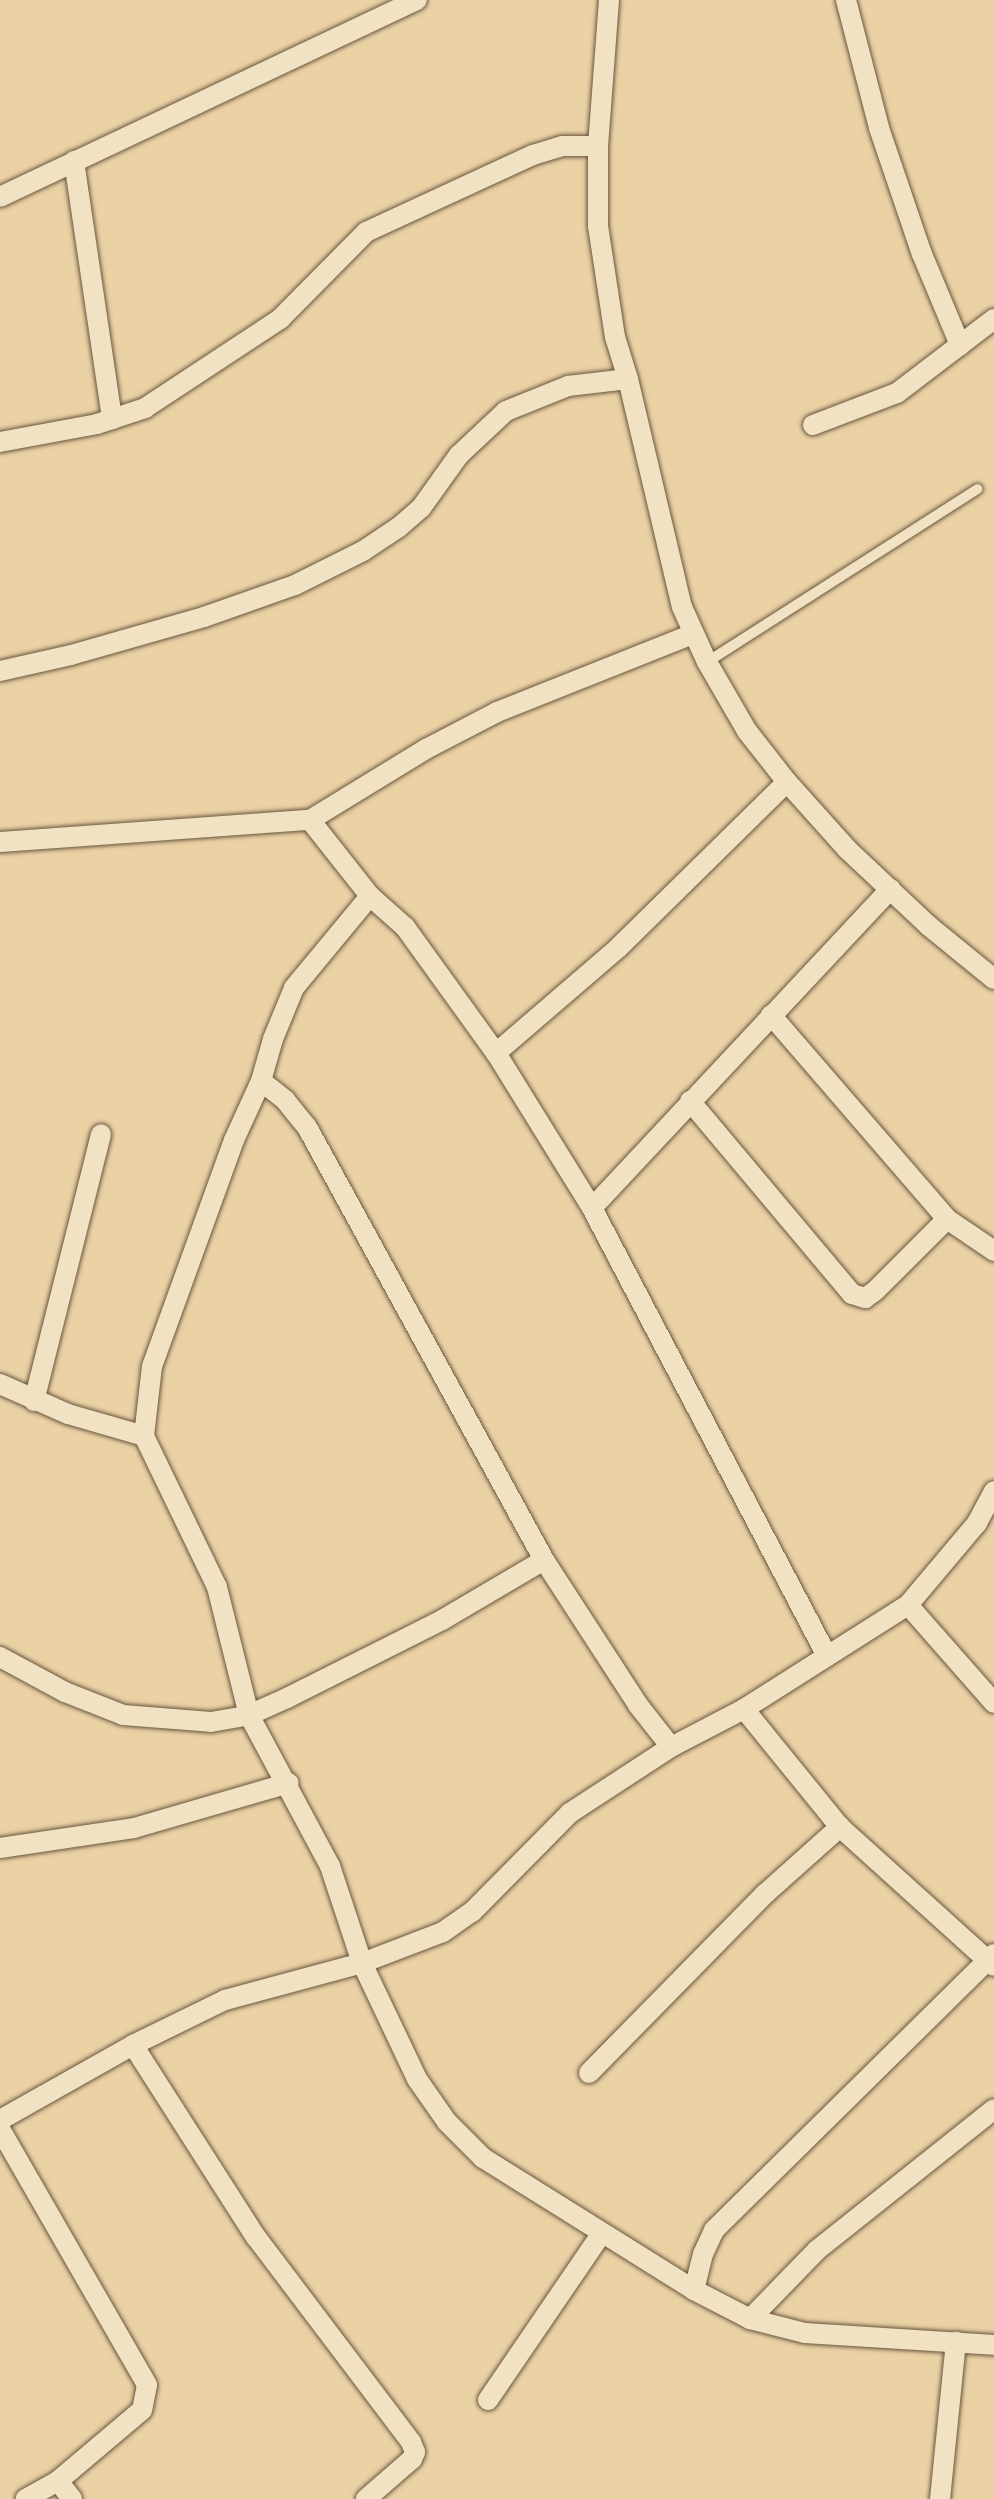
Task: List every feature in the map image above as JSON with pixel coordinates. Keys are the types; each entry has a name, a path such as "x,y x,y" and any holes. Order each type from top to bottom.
{"street":[{"path":"0,197 417,0"},
{"path":"609,0 598,146 598,226 615,337 628,379 682,607 707,662 747,731 787,782 848,850 929,926 994,979"},
{"path":"846,0 884,142 922,254 960,345"},
{"path":"0,442 112,419 171,393 200,368 280,319 349,245 376,226 533,155 563,146 598,146"},
{"path":"74,161 112,419"},
{"path":"813,425 897,393 994,319"},
{"path":"0,671 71,655 204,617 295,585 363,551 399,527 421,508 459,455 506,411 568,386 628,379"},
{"path":"0,842 310,820 426,749 497,712 693,634"},
{"path":"496,1053 618,948 787,782"},
{"path":"310,820 370,896 405,927 496,1053 592,1208 827,1656"},
{"path":"592,1208 891,889"},
{"path":"370,896 294,988 273,1039 261,1081 234,1140 152,1366 144,1436 217,1587 249,1715 289,1783 330,1866 362,1963 417,2079 447,2122 483,2158 694,2290 750,2319 805,2333 994,2345"},
{"path":"771,1015 947,1219 994,1251"},
{"path":"261,1081 285,1100 307,1127 544,1560 638,1705 671,1747"},
{"path":"690,1101 852,1294 865,1298 875,1291 947,1219"},
{"path":"34,1401 101,1134"},
{"path":"0,1384 34,1401 106,1428 144,1436"},
{"path":"0,2120 133,2045 225,2000 362,1963 414,1945 462,1919 570,1813 671,1747 744,1709 908,1605 977,1523 994,1491"},
{"path":"0,1657 65,1692 123,1715 211,1722 249,1715 442,1620 544,1560"},
{"path":"908,1605 994,1703"},
{"path":"694,2290 703,2254 714,2230 992,1960 840,1827 744,1709"},
{"path":"0,1848 134,1828 289,1783"},
{"path":"589,2073 765,1894 840,1827"},
{"path":"133,2045 256,2237 411,2442 415,2452 412,2459 366,2499"},
{"path":"750,2319 817,2250 994,2109"},
{"path":"0,2129 147,2385 142,2410 58,2481 26,2499"},
{"path":"488,2400 602,2233"},
{"path":"940,2499 956,2342"},
{"path":"58,2481 72,2499"}],"lane":[{"path":"707,662 977,489"}]}
